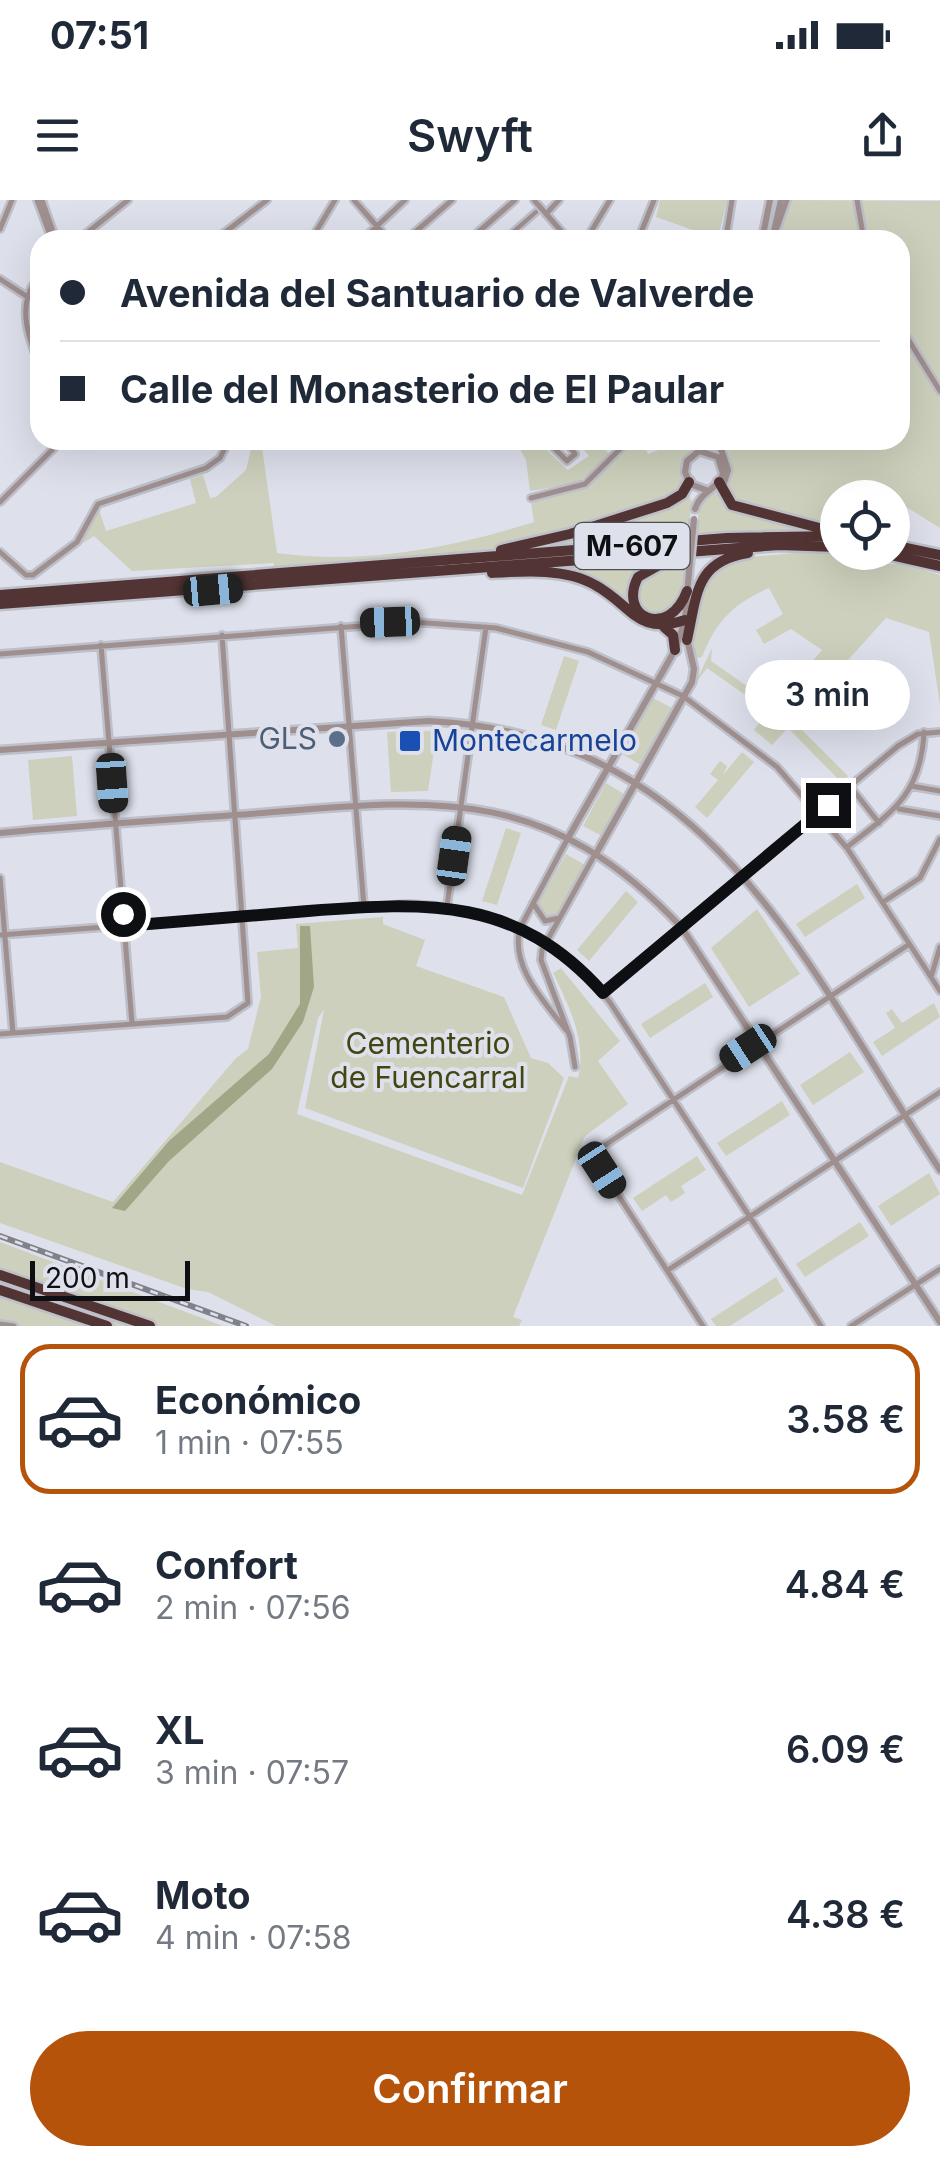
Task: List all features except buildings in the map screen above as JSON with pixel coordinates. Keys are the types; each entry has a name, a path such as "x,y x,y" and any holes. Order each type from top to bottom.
{"highway":[{"path":"426,561 570,534 675,499 689,483"},
{"path":"720,487 732,504 820,529"},
{"name":"M-607","path":"0,595 820,534"},
{"path":"687,640 698,588 716,562 803,544"},
{"name":"M-607","path":"0,607 722,549 820,545"},
{"path":"910,548 940,555"},
{"path":"687,591 678,610 659,620 640,612 632,595 638,576 654,564 722,549"},
{"path":"910,559 940,566"},
{"path":"371,577 535,572 568,576 594,584 647,624 664,627 673,634 675,650"},
{"path":"664,627 685,620"},
{"path":"0,1275 150,1326"},
{"path":"0,1290 107,1326"}],"street":[{"path":"0,229 12,200"},
{"path":"40,200 50,230"},
{"path":"91,230 128,200"},
{"path":"228,230 267,200"},
{"path":"318,230 335,200"},
{"path":"354,200 380,230"},
{"path":"371,230 404,200"},
{"path":"482,230 515,200"},
{"path":"534,200 560,230"},
{"path":"546,214 559,200"},
{"path":"592,230 610,200"},
{"path":"642,230 654,200"},
{"path":"726,230 732,200"},
{"path":"764,230 770,200"},
{"path":"775,230 784,200"},
{"path":"858,200 862,230"},
{"path":"417,230 447,202 454,211"},
{"path":"515,230 536,212"},
{"path":"0,278 26,296"},
{"path":"30,290 26,296 30,339"},
{"path":"910,342 940,390"},
{"path":"0,502 52,450"},
{"path":"0,552 30,577 77,542 98,504 206,468 224,450"},
{"path":"556,450 568,461 576,454 573,450"},
{"path":"531,498 589,482 619,450"},
{"path":"718,450 723,469 720,487"},
{"path":"720,450 728,470 720,487"},
{"path":"574,1067 570,1037 541,960 545,943 694,673 685,620 695,509 686,461 704,451 718,457"},
{"path":"689,483 706,490 720,487"},
{"path":"695,509 706,490"},
{"path":"570,1037 522,966 517,944 520,928 675,650 685,620"},
{"path":"2,654 413,622 486,627 575,648 684,696 748,742 820,812 940,990"},
{"path":"341,625 364,906"},
{"path":"447,906 486,627"},
{"path":"0,1034 238,1013 250,995 222,634"},
{"path":"101,645 132,1023"},
{"path":"0,750 349,724 473,722 544,740 608,766 699,827 744,875 828,996 940,1170"},
{"path":"846,848 897,809 923,760 924,732"},
{"path":"603,993 898,746 924,732 940,732"},
{"path":"850,786 879,823"},
{"path":"911,786 940,791"},
{"path":"0,833 355,804 461,805 518,817 568,838 641,887 682,928 940,1322"},
{"path":"897,809 940,816"},
{"path":"883,902 920,878 937,853 940,839"},
{"path":"0,878 13,1032"},
{"path":"533,903 545,921 560,917"},
{"path":"2,935 364,906 447,906 486,914 520,928 545,943 603,993 821,1326"},
{"path":"703,1326 602,1170 600,1158 607,1141 909,944"},
{"path":"931,977 940,947"},
{"path":"668,1270 940,1092"},
{"path":"851,1326 940,1269"},
{"path":"0,1324 14,1326"}],"green space":[{"path":"660,200 727,200 720,230 693,230 656,217"},
{"path":"791,200 940,201 940,528 910,509 910,480 820,480 820,525 735,503 728,491 732,466 728,450 910,450 910,230 780,230"},
{"path":"251,450 262,450 277,553 342,557 407,552 471,540 534,522 531,502 589,487 625,450 646,450 648,454 658,450 695,450 683,459 684,485 678,494 555,536 486,551 415,560 132,571 94,536 80,545 99,509 106,531 196,503 190,479 203,475 210,498 246,470"},
{"path":"520,450 547,450 568,470 589,456 584,450 606,450 610,455 578,483 530,491 526,460"},
{"path":"715,491 727,506 805,530 698,537 698,508 705,494"},
{"path":"688,493 692,502 688,537 523,549"},
{"path":"820,551 820,570 910,570 910,566 940,575 940,705 929,632 886,618 793,721 848,776 843,784 788,728 772,745 754,730 768,711 707,668 695,684 712,648 711,661 774,705 822,650 791,629 764,644 756,630 783,614 769,588 728,615 713,633 702,657 697,658 690,644 704,582 729,559"},
{"path":"654,559 634,579 631,606 605,588 550,567"},
{"path":"686,559 686,586 676,609 654,617 638,607 640,586 649,573"},
{"path":"564,656 579,661 556,730 541,725"},
{"path":"653,698 672,708 641,765 622,754"},
{"path":"437,731 428,791 391,792 387,732"},
{"path":"742,752 754,762 707,818 695,807 718,780 710,774 720,761 727,766 723,775"},
{"path":"72,756 77,816 33,820 28,760"},
{"path":"606,783 624,794 602,836 583,826"},
{"path":"506,828 521,833 497,905 482,901"},
{"path":"566,854 585,865 557,914 543,918 538,904"},
{"path":"857,884 865,898 805,937 796,924"},
{"path":"626,891 638,902 589,961 577,950"},
{"path":"757,909 800,974 749,1007 711,948"},
{"name":"Cementerio de Fuencarral","path":"383,917 383,924 425,940 416,966 504,997 531,1058 548,1063 564,1078 523,1188 305,1108 324,1010 318,1018 297,1114 522,1195 569,1076 578,1078 580,1064 575,1024 553,973 561,968 620,1041 598,1061 628,1104 585,1136 513,1317 522,1320 519,1326 276,1326 208,1292 187,1289 0,1223 0,1162 113,1202 236,1058 248,1049 261,997 257,952 298,948 296,924"},
{"path":"300,926 310,926 314,987 303,1022 272,1069 169,1161 125,1211 112,1208 169,1141 269,1054 300,1004"},
{"path":"705,983 713,997 650,1038 641,1024"},
{"path":"934,1003 940,1017 882,1056 873,1042 895,1028 886,1013 892,1009 902,1023"},
{"path":"850,1052 864,1072 813,1105 800,1085"},
{"path":"782,1101 790,1115 726,1156 717,1143"},
{"path":"697,1156 706,1170 681,1186 685,1193 671,1202 666,1195 642,1211 633,1198"},
{"path":"929,1173 940,1194 891,1226 878,1206"},
{"path":"860,1222 869,1236 805,1277 796,1264"},
{"path":"0,1242 223,1326 0,1326"},
{"path":"776,1277 784,1291 730,1326 716,1326 711,1319"}],"railway":[{"path":"0,1236 246,1326"}],"place":[{"name":"GLS","path":"337,739"},
{"name":"Montecarmelo","path":"410,741"}],"route":[{"path":"123,914 124,926 406,904 456,907 486,914 536,937 575,964 603,993 828,805"}]}
